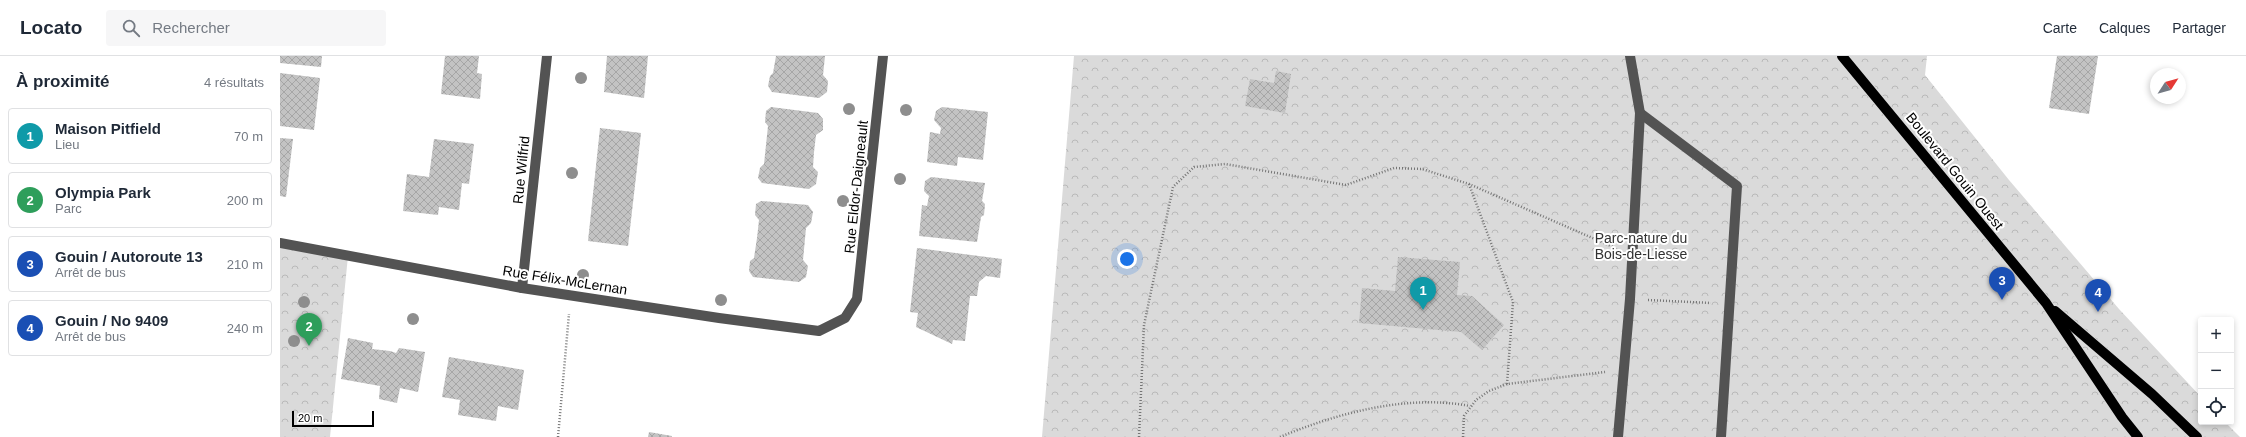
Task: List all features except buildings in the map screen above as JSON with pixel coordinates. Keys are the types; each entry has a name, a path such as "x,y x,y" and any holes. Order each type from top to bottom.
{"main road":[{"name":"Boulevard Gouin Ouest","path":"1842,56 2046,303 2122,417 2138,437"},
{"name":"Boulevard Gouin Ouest","path":"2046,303 2152,394 2197,437"}],"street":[{"name":"Rue Wilfrid","path":"522,288 547,56"},
{"name":"Rue Eldor-Daigneault","path":"845,318 857,299 883,56"},
{"path":"1618,437 1630,298 1640,113 1630,56"},
{"path":"1640,113 1737,186 1728,304 1721,437"},
{"name":"Rue Félix-McLernan","path":"280,243 522,288 719,318 819,331 845,318"}],"path":[{"path":"1139,437 1144,325 1173,187 1194,167 1225,164 1346,184 1394,168 1422,169 1469,184 1632,255"},
{"path":"1469,184 1513,302 1507,384"},
{"path":"558,437 571,295"},
{"path":"1630,298 1728,304"},
{"path":"1463,437 1464,416 1470,406 1489,391 1507,384 1623,370"},
{"path":"1280,437 1348,414 1376,408 1447,401 1470,406"}],"green space":[{"name":"Parc-nature du Bois-de-Liesse","path":"1074,56 1927,56 1925,75 2009,180 2119,309 2198,394 2198,425 2228,425 2240,437 1042,437"},
{"path":"280,246 348,256 330,437 280,437"}],"place":[{"name":"Gouin / Autoroute 13","path":"2002,300"},
{"name":"Maison Pitfield","path":"1423,310"},
{"name":"Gouin / No 9409","path":"2098,312"},
{"name":"Olympia Park","path":"309,346"}]}
